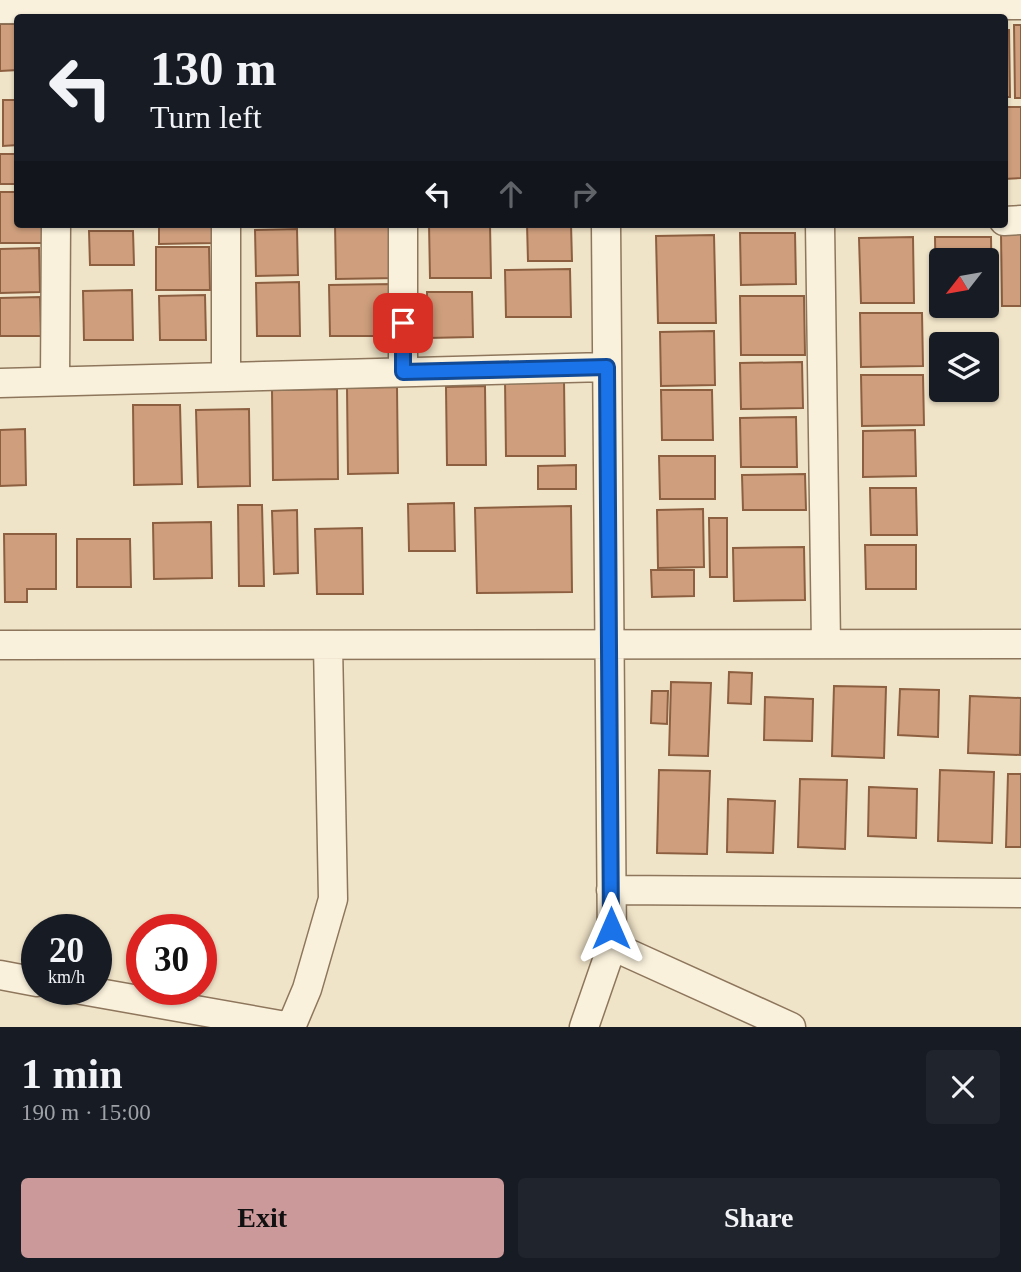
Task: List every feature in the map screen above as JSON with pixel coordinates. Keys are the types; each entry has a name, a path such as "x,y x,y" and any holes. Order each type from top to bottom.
{"street":[{"path":"0,9 56,13 225,13 403,12 606,6 1021,5"},
{"path":"55,381 56,228"},
{"path":"226,228 226,377"},
{"path":"403,228 403,372"},
{"path":"584,1027 612,946 606,228"},
{"path":"820,228 826,644"},
{"path":"0,383 607,367"},
{"path":"0,645 1021,644"},
{"path":"112,995 291,1027 307,989 333,899 328,645"},
{"path":"611,890 1021,893"},
{"path":"612,946 790,1027"},
{"path":"0,975 21,979"}],"building":[{"path":"0,24 14,24 14,70 0,71"},
{"path":"1014,25 1021,25 1021,98 1015,98"},
{"path":"1008,30 1009,30 1008,97"},
{"path":"3,100 14,100 14,145 3,146"},
{"path":"1008,107 1021,107 1021,178 1008,179"},
{"path":"0,154 14,154 14,184 0,184"},
{"path":"0,192 14,192 14,228 43,228 43,243 0,243"},
{"path":"159,228 214,228 214,243 159,244"},
{"path":"335,228 396,228 397,278 336,279"},
{"path":"429,228 490,228 491,278 430,278"},
{"path":"527,228 571,228 572,261 528,261"},
{"path":"297,229 298,275 256,276 255,230"},
{"path":"89,231 133,231 134,265 90,265"},
{"path":"1021,232 1021,306 1002,306 1001,233"},
{"path":"740,233 795,233 796,284 741,285"},
{"path":"714,235 716,323 658,323 656,236"},
{"path":"913,237 914,303 861,303 859,238"},
{"path":"935,237 991,237 991,248 935,248"},
{"path":"156,247 209,247 210,290 156,290"},
{"path":"39,248 40,292 0,293 0,249"},
{"path":"570,269 571,317 506,317 505,270"},
{"path":"299,282 300,336 257,336 256,283"},
{"path":"393,284 394,336 330,336 329,285"},
{"path":"132,290 133,340 84,340 83,291"},
{"path":"427,292 472,292 473,337 428,338"},
{"path":"205,295 206,340 160,340 159,296"},
{"path":"740,296 804,296 805,355 741,355"},
{"path":"40,297 41,336 0,336 0,298"},
{"path":"860,313 922,313 923,366 861,367"},
{"path":"714,331 715,385 661,386 660,332"},
{"path":"802,362 803,408 741,409 740,363"},
{"path":"861,375 923,375 924,425 862,426"},
{"path":"505,380 564,380 565,456 506,456"},
{"path":"485,386 486,465 447,465 446,387"},
{"path":"397,387 398,473 348,474 347,388"},
{"path":"337,389 338,479 273,480 272,390"},
{"path":"661,390 712,390 713,440 662,440"},
{"path":"133,405 180,405 182,484 134,485"},
{"path":"249,409 250,486 198,487 196,410"},
{"path":"796,417 797,467 741,467 740,418"},
{"path":"25,429 26,485 0,486 0,430"},
{"path":"915,430 916,476 863,477 863,431"},
{"path":"659,456 715,456 715,499 660,499"},
{"path":"576,465 576,489 538,489 538,466"},
{"path":"805,474 806,510 743,510 742,475"},
{"path":"870,488 916,488 917,535 871,535"},
{"path":"454,503 455,551 409,551 408,504"},
{"path":"238,505 262,505 264,586 239,586"},
{"path":"571,506 572,592 477,593 475,508"},
{"path":"703,509 704,567 658,568 657,510"},
{"path":"297,510 298,573 274,574 272,511"},
{"path":"709,518 727,518 727,577 710,577"},
{"path":"211,522 212,578 154,579 153,523"},
{"path":"362,528 363,594 317,594 315,529"},
{"path":"4,534 56,534 56,589 27,589 27,602 5,602"},
{"path":"77,539 130,539 131,587 77,587"},
{"path":"865,545 916,545 916,589 866,589"},
{"path":"804,547 805,600 734,601 733,548"},
{"path":"651,570 694,570 694,596 652,597"},
{"path":"729,672 752,673 751,704 728,703"},
{"path":"671,682 711,683 708,756 669,755"},
{"path":"834,686 886,687 884,758 832,756"},
{"path":"900,689 939,690 938,737 898,735"},
{"path":"652,691 668,691 667,724 651,723"},
{"path":"970,696 1021,698 1020,755 968,753"},
{"path":"765,697 813,699 812,741 764,740"},
{"path":"659,770 710,771 707,854 657,853"},
{"path":"940,770 994,772 992,843 938,841"},
{"path":"1008,774 1021,774 1021,847 1006,847"},
{"path":"800,779 847,780 845,849 798,847"},
{"path":"869,787 917,789 916,838 868,836"},
{"path":"728,799 775,801 773,853 727,852"}],"route":[{"path":"403,323 403,372 607,367 611,928"}]}
